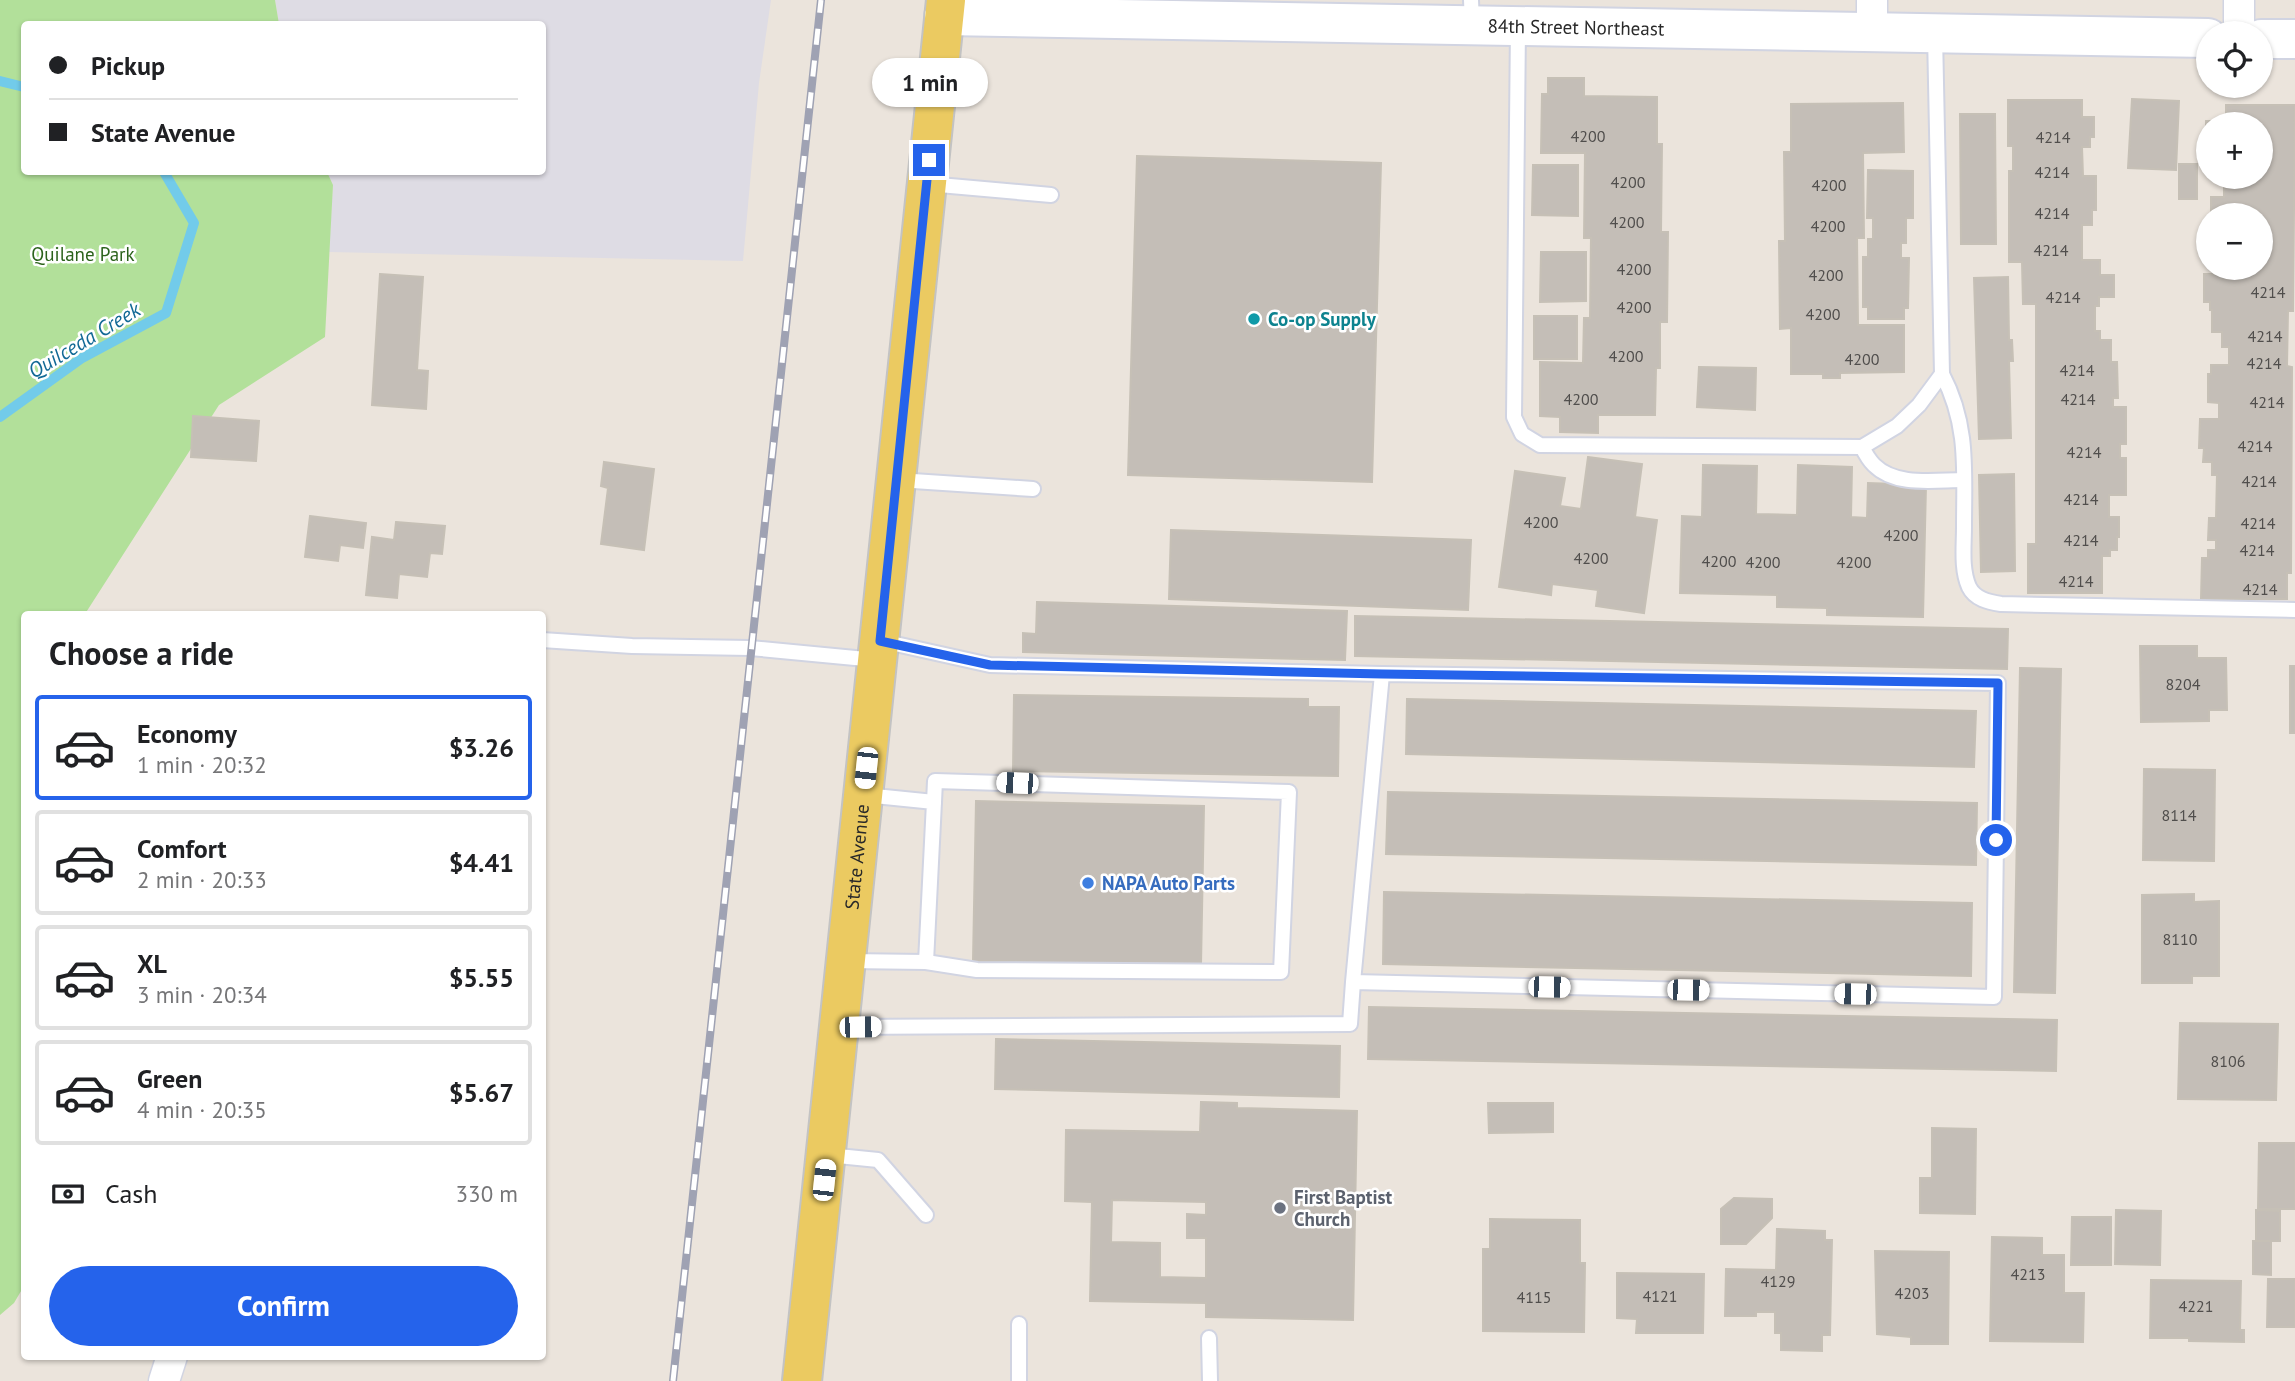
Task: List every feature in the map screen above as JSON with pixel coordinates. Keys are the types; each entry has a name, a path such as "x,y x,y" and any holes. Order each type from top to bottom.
{"main road":[{"name":"State Avenue","path":"802,1381 945,8"}],"street":[{"path":"2239,0 2239,21"},
{"name":"84th Street Northeast","path":"945,8 1471,12 1518,26 1872,16 1934,33 2196,38"},
{"path":"2273,39 2295,39"},
{"path":"164,1381 171,1360"}],"lane":[{"path":"1518,26 1514,417 1522,434 1541,445 1862,447 1897,426 1919,405 1942,374"},
{"path":"1934,33 1942,374 1953,395 1963,430 1964,563 1969,588 1981,600 2001,604 2295,610"},
{"path":"927,184 1051,195"},
{"path":"1862,447 1873,464 1888,475 1904,480 1964,480"},
{"path":"896,480 1033,489"},
{"path":"546,640 649,646 878,650 990,665 1998,683 1994,997 1353,982"},
{"path":"839,1027 1350,1024 1382,674"},
{"path":"846,961 926,962 976,970 1280,972 1289,792 935,781 926,962"},
{"path":"864,795 934,802"},
{"path":"826,1154 878,1160 926,1215"},
{"path":"1018,1324 1019,1381"},
{"path":"1209,1338 1210,1381"}],"shaded area":[{"path":"275,0 771,0 759,83 743,261 329,252 333,185 328,175 546,175 546,21 278,21"}],"green space":[{"name":"Quilane Park","path":"0,0 275,0 278,21 21,21 21,175 328,175 333,185 325,337 219,405 87,611 21,611 21,1291 14,1303 0,1315"}],"building":[{"path":"1548,78 1584,78 1584,96 1657,97 1657,144 1662,144 1661,232 1668,232 1667,322 1660,322 1660,368 1656,368 1655,415 1598,415 1598,433 1560,432 1560,417 1540,416 1540,362 1583,363 1584,318 1590,318 1591,238 1584,238 1585,153 1541,153 1542,94 1548,94"},
{"path":"2132,99 2179,101 2176,170 2128,168"},
{"path":"2008,100 2082,100 2082,117 2094,117 2094,137 2090,137 2090,147 2082,147 2083,176 2096,176 2096,210 2092,210 2092,225 2082,225 2082,260 2100,260 2100,275 2114,275 2114,297 2099,297 2099,306 2095,306 2095,331 2100,331 2100,340 2111,340 2111,362 2117,362 2118,398 2113,398 2113,407 2126,407 2126,444 2120,444 2120,458 2126,458 2126,495 2109,495 2109,517 2119,517 2119,537 2117,550 2110,550 2110,556 2102,556 2102,593 2028,593 2028,544 2036,544 2036,304 2023,304 2022,262 2009,262 2009,171 2013,171 2013,146 2008,146"},
{"path":"1903,103 1904,152 1863,153 1864,238 1857,238 1858,325 1904,325 1904,372 1840,373 1840,378 1823,378 1823,374 1791,374 1791,328 1780,329 1779,241 1785,241 1784,152 1791,152 1791,104"},
{"path":"2226,105 2295,105 2293,311 2288,311 2287,366 2292,367 2291,573 2287,573 2287,599 2201,599 2202,558 2208,558 2208,550 2216,550 2216,540 2208,540 2209,518 2216,518 2217,475 2212,475 2212,462 2203,462 2204,448 2199,448 2200,419 2219,419 2219,403 2208,402 2208,374 2211,374 2211,365 2229,365 2229,347 2222,347 2222,332 2212,332 2210,302 2204,302 2204,280 2273,280 2273,203 2211,203 2211,197 2224,197 2224,189 2273,189 2273,112 2226,112"},
{"path":"1960,114 1995,114 1996,244 1961,244"},
{"name":"Co-op Supply","path":"1137,156 1381,163 1372,482 1128,475"},
{"path":"2179,164 2196,164 2197,199 2179,199"},
{"path":"1533,165 1578,165 1578,216 1532,215"},
{"path":"1868,170 1913,171 1913,218 1906,218 1906,243 1901,243 1901,258 1909,258 1908,308 1904,308 1904,319 1868,319 1868,307 1863,307 1863,257 1868,257 1868,239 1873,239 1873,218 1867,218"},
{"path":"1541,252 1586,252 1586,301 1540,302"},
{"path":"380,274 423,277 417,370 428,371 426,409 372,405"},
{"path":"2008,277 2009,340 2012,340 2013,361 2009,361 2011,438 1979,439 1974,278"},
{"path":"1534,316 1577,316 1577,359 1534,359"},
{"path":"1699,367 1756,368 1755,410 1697,407"},
{"path":"193,416 259,421 256,461 191,457"},
{"path":"1588,457 1642,464 1635,517 1657,520 1644,613 1596,606 1598,590 1552,584 1551,595 1499,587 1515,471 1565,478 1560,506 1581,509"},
{"path":"604,462 654,469 644,550 601,544 608,488 601,486"},
{"path":"1703,465 1757,466 1756,514 1797,515 1798,465 1852,467 1851,517 1867,518 1868,483 1926,485 1923,617 1827,615 1827,608 1777,607 1777,595 1680,593 1682,516 1702,517"},
{"path":"2014,474 2015,571 1981,572 1979,475"},
{"path":"310,516 366,523 363,548 340,545 338,561 305,557"},
{"path":"396,522 445,526 442,554 430,553 427,577 399,574 397,598 366,595 372,537 394,540"},
{"path":"1171,530 1471,540 1468,610 1169,599"},
{"path":"1037,602 1347,611 1345,660 1023,652 1023,633 1036,634"},
{"path":"1355,616 2008,629 2007,669 1355,656"},
{"path":"2140,646 2197,646 2197,658 2226,658 2227,710 2209,710 2209,721 2141,722"},
{"path":"2290,666 2295,666 2295,733 2290,733"},
{"path":"2020,668 2061,669 2055,993 2014,992"},
{"path":"1014,695 1308,699 1308,707 1339,707 1338,776 1013,771"},
{"path":"1407,699 1976,711 1974,767 1406,754"},
{"path":"2144,769 2215,770 2214,861 2143,860"},
{"path":"1388,792 1977,803 1976,865 1386,854"},
{"name":"NAPA Auto Parts","path":"976,801 1204,806 1201,965 973,961"},
{"path":"1384,892 1972,903 1971,976 1383,964"},
{"path":"2194,894 2194,902 2219,901 2219,976 2192,976 2192,983 2142,983 2142,895"},
{"path":"1369,1007 2057,1020 2056,1071 1368,1059"},
{"path":"2180,1023 2278,1024 2276,1100 2178,1099"},
{"path":"996,1039 1340,1046 1339,1097 995,1089"},
{"name":"First Baptist Church","path":"1201,1102 1237,1103 1237,1108 1357,1111 1353,1320 1206,1317 1206,1303 1090,1301 1092,1202 1065,1201 1066,1130 1200,1132","holes":["1112,1200 1206,1202 1206,1215 1187,1214 1187,1238 1206,1238 1206,1278 1160,1277 1160,1243 1111,1242"]},
{"path":"1488,1103 1553,1103 1553,1132 1489,1133"},
{"path":"1932,1128 1976,1129 1975,1214 1920,1213 1920,1178 1932,1178"},
{"path":"2259,1143 2295,1143 2295,1209 2258,1209"},
{"path":"1734,1198 1772,1199 1772,1218 1746,1244 1721,1244 1721,1209"},
{"path":"2116,1210 2161,1211 2160,1265 2115,1264"},
{"path":"2256,1210 2280,1211 2280,1241 2256,1241"},
{"path":"2072,1217 2111,1217 2111,1265 2071,1265"},
{"path":"1490,1219 1580,1220 1580,1263 1585,1263 1584,1332 1483,1331 1483,1249 1490,1249"},
{"path":"1777,1229 1825,1231 1825,1240 1832,1240 1830,1335 1822,1335 1822,1351 1781,1350 1781,1333 1775,1333 1775,1312 1756,1312 1756,1316 1725,1316 1726,1269 1776,1270"},
{"path":"1992,1237 2042,1238 2042,1255 2064,1255 2064,1293 2084,1293 2083,1342 1990,1341"},
{"path":"2253,1241 2271,1241 2271,1275 2253,1274"},
{"path":"1875,1251 1949,1252 1948,1344 1911,1344 1911,1337 1877,1334"},
{"path":"1617,1273 1704,1274 1703,1333 1636,1333 1637,1319 1617,1318"},
{"path":"2268,1279 2295,1279 2295,1327 2267,1327"},
{"path":"2151,1280 2241,1281 2240,1330 2244,1330 2244,1342 2150,1338"}],"waterway":[{"name":"Quilceda Creek","path":"0,81 21,86"},
{"name":"Quilceda Creek","path":"0,417 82,358 166,313 194,223 166,175"}],"railway":[{"path":"673,1381 821,0"}],"place":[{"name":"Co-op Supply","path":"1254,319"},
{"name":"NAPA Auto Parts","path":"1088,883"},
{"name":"First Baptist Church","path":"1280,1208"}],"route":[{"path":"929,160 880,641 990,665 1998,683 1996,840"}]}
